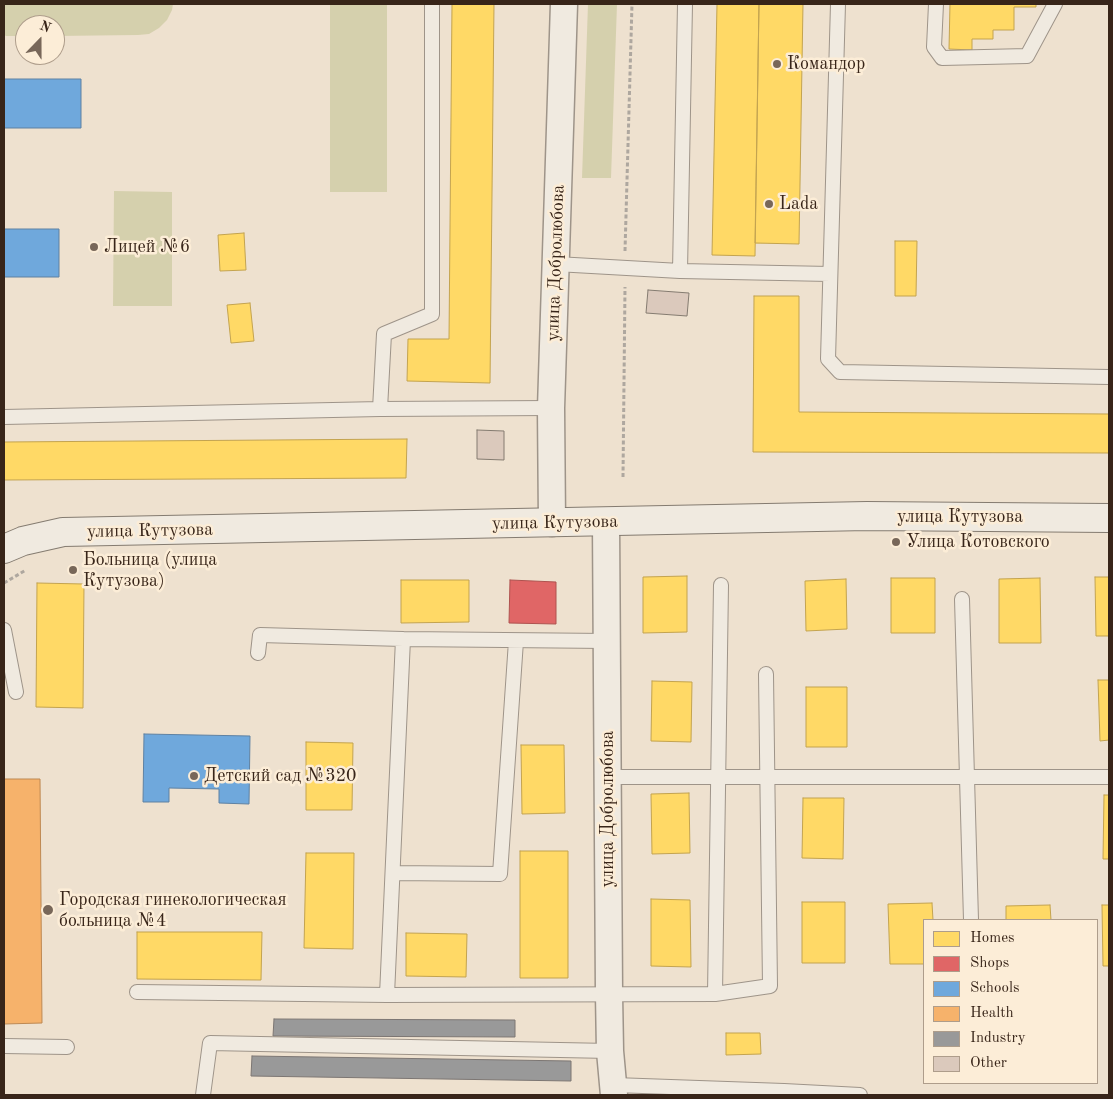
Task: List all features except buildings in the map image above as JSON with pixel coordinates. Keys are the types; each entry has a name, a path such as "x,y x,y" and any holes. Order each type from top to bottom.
{"street":[{"name":"улица Добролюбова","path":"552,523 551,408 564,4"},
{"name":"улица Кутузова","path":"4,549 23,541 63,532 867,516 1109,518"},
{"name":"улица Добролюбова","path":"606,522 609,994 610,1051 614,1090"}],"lane":[{"path":"380,409 384,334 432,314 432,4"},
{"path":"680,271 685,4"},
{"path":"838,4 828,360 840,372 1109,377"},
{"path":"936,4 934,47 942,58 1027,56 1055,4"},
{"path":"556,264 680,271 830,274"},
{"path":"4,417 380,409 551,408"},
{"path":"715,994 721,585"},
{"path":"962,599 971,919"},
{"path":"4,630 16,692"},
{"path":"258,653 260,634 403,639 607,641"},
{"path":"387,995 403,639"},
{"path":"392,874 500,874 516,641"},
{"path":"137,992 387,995 715,994 770,986 766,674"},
{"path":"608,777 1109,777"},
{"path":"202,1095 210,1043 610,1051"},
{"path":"4,1046 67,1047"},
{"path":"614,1090 860,1095"}],"path":[{"path":"623,477 625,268 632,4"},
{"path":"4,582 26,570"}],"shaded area":[{"path":"4,4 173,4 167,20 149,34 65,36 65,15 15,15 15,36 4,35"},
{"path":"330,4 387,4 387,192 330,192"},
{"path":"588,4 617,4 611,178 582,178"},
{"path":"114,191 172,192 172,306 113,306"}],"place":[{"name":"Командор","path":"777,64"},
{"name":"Lada","path":"769,204"},
{"name":"Лицей №6","path":"94,247"},
{"name":"Улица Котовского","path":"896,542"},
{"name":"Больница (улица Кутузова)","path":"73,570"},
{"name":"Детский сад №320","path":"194,776"},
{"name":"Городская гинекологическая больница №4","path":"48,910"}]}
